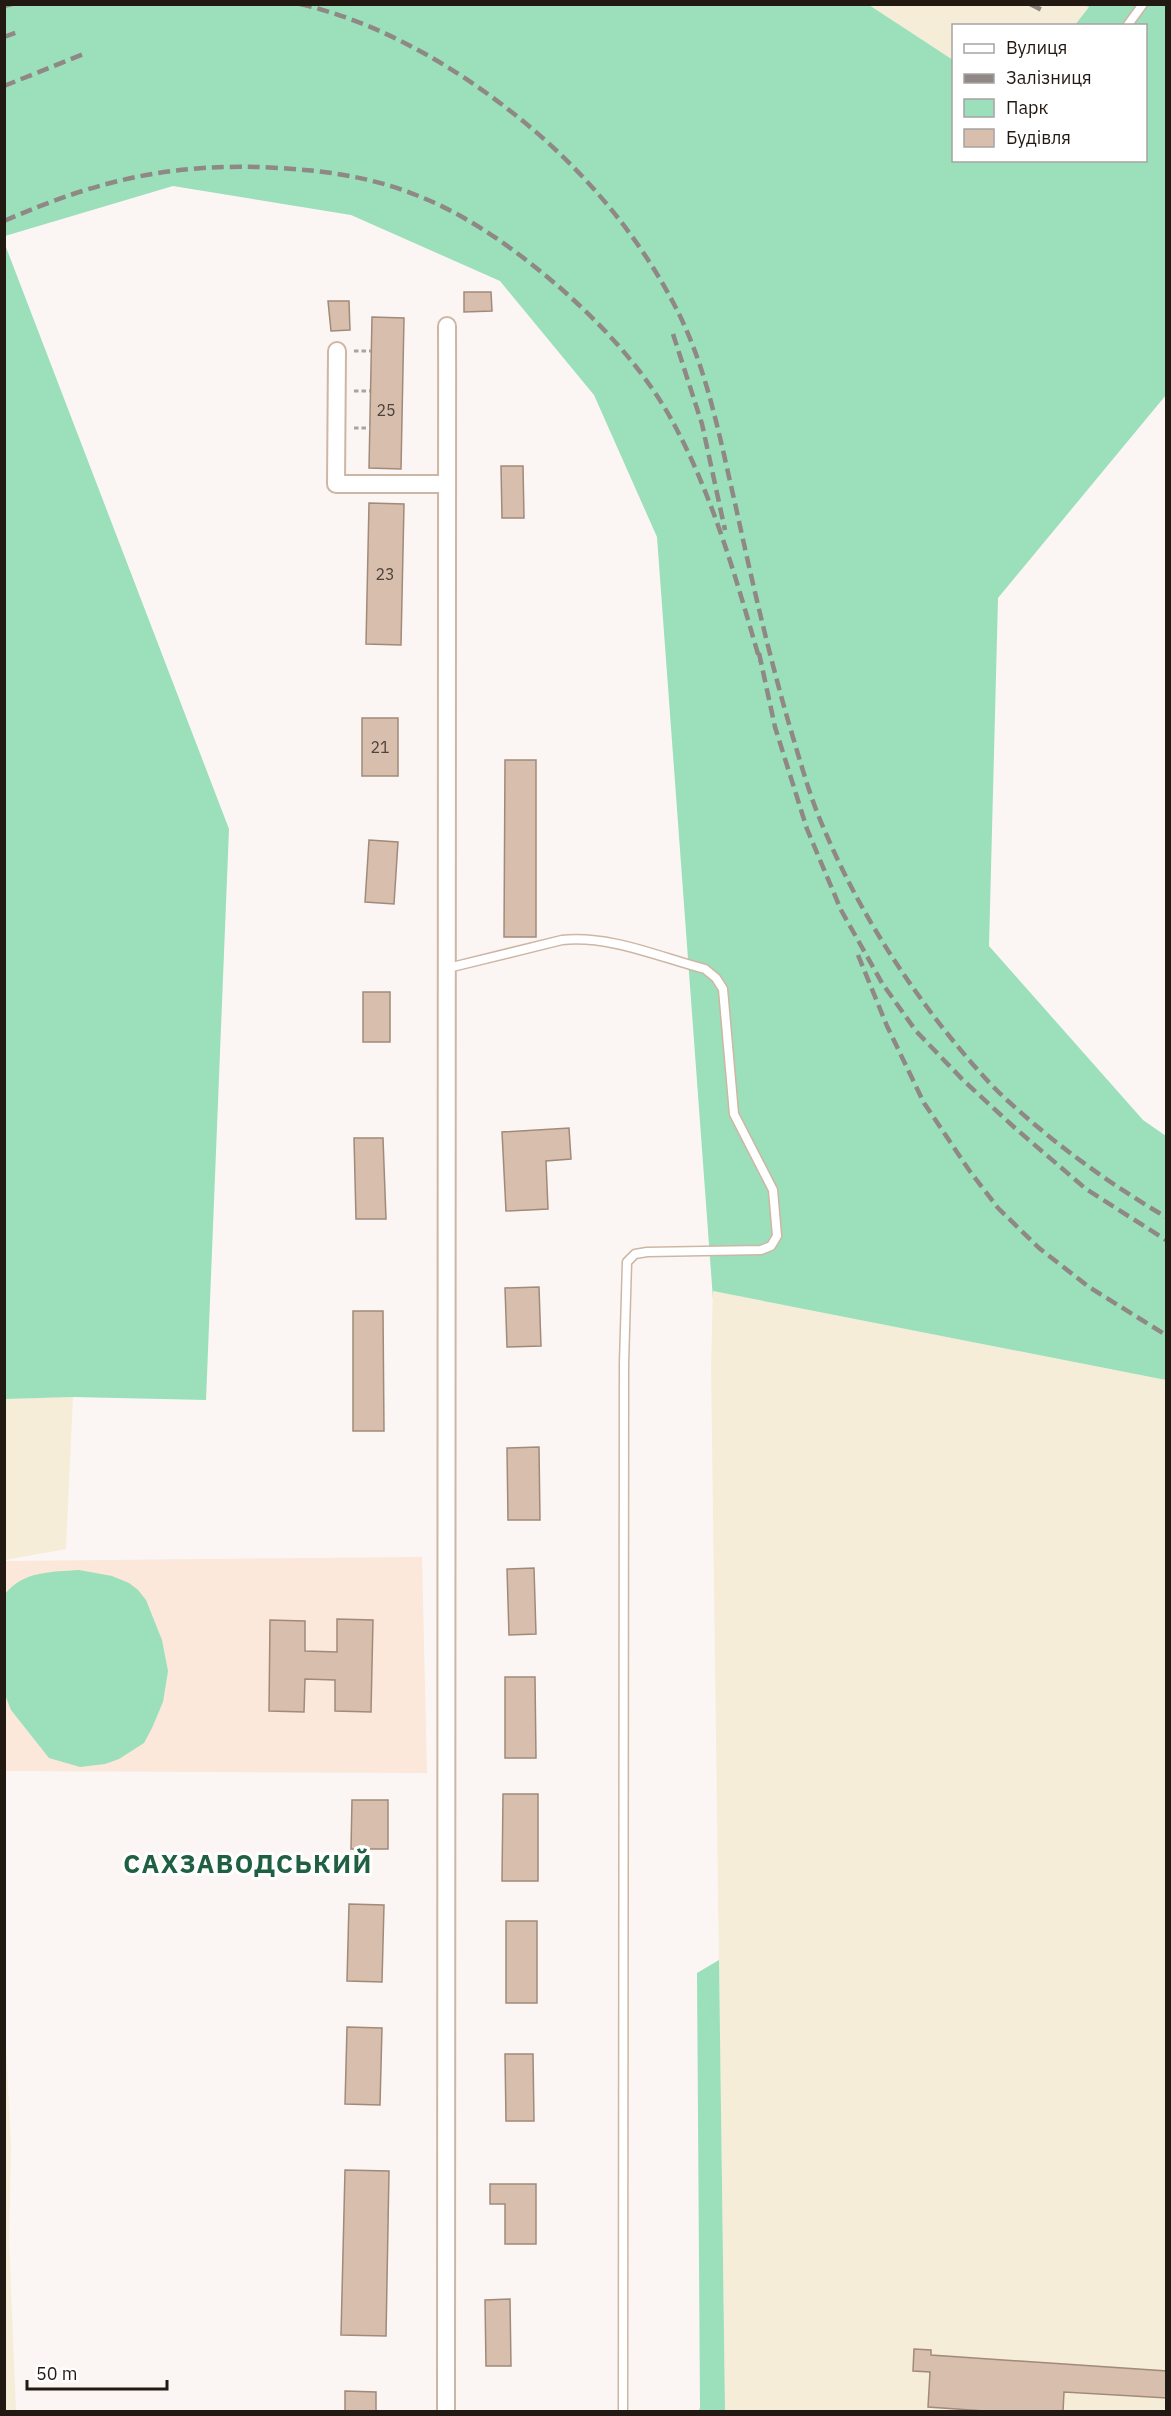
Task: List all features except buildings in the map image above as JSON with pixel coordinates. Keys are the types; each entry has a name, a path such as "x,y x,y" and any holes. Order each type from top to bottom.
{"street":[{"path":"446,2412 444,2145 448,968 447,326"},
{"path":"337,351 336,484 447,484"}],"lane":[{"path":"1128,24 1143,4"},
{"path":"448,968 562,940 582,938 601,940 705,969 716,978 723,989 734,1114 773,1191 777,1236 771,1246 761,1250 647,1252 636,1254 627,1262 624,1376 623,2412"}],"shaded area":[{"path":"1083,4 1089,7 1076,24 952,24 952,59 869,5"},
{"path":"713,1291 1166,1380 1166,2411 725,2411 711,1366"},
{"path":"73,1397 66,1549 5,1560 4,1399"},
{"path":"422,1557 427,1773 5,1771 4,1561"},
{"path":"5,2027 11,2144 9,2239 16,2412 4,2411"}],"green space":[{"path":"5,5 869,5 952,59 952,162 1147,162 1147,24 1076,24 1089,7 1083,5 1166,5 1166,395 998,598 989,946 1143,1120 1166,1136 1166,1380 713,1291 713,1299 657,537 594,395 500,281 351,215 173,186 5,236"},
{"path":"4,242 229,829 206,1400 73,1397 5,1399"},
{"path":"79,1570 112,1576 129,1583 138,1590 146,1600 162,1640 168,1671 163,1702 144,1743 119,1759 105,1764 80,1767 49,1758 11,1710 5,1695 5,1594 20,1581 38,1574"},
{"path":"719,1960 725,2411 698,2412 700,2408 697,1973"}],"railway":[{"path":"4,6 12,4"},
{"path":"300,4 356,21 383,33 436,60 486,93 535,131 583,177 646,256 679,314 706,383 767,642 801,764 824,829 864,911 896,963 931,1013 993,1086 1065,1149 1104,1178 1166,1217"},
{"path":"1030,4 1042,10"},
{"path":"4,37 20,31"},
{"path":"4,86 86,53"},
{"path":"4,221 73,194 139,176 206,168 242,167 315,171 366,179 416,195 473,223 525,259 575,301 624,352 665,408 690,456 714,513 760,661"},
{"path":"673,334 702,424 725,530"},
{"path":"759,653 775,727 807,829 841,910 882,983 916,1031 964,1081 1015,1128 1086,1189 1166,1240"},
{"path":"858,955 887,1026 924,1103 969,1170 998,1208 1039,1248 1089,1287 1166,1335"}],"district":[{"name":"САХЗАВОДСЬКИЙ","path":"248,1863"}]}
